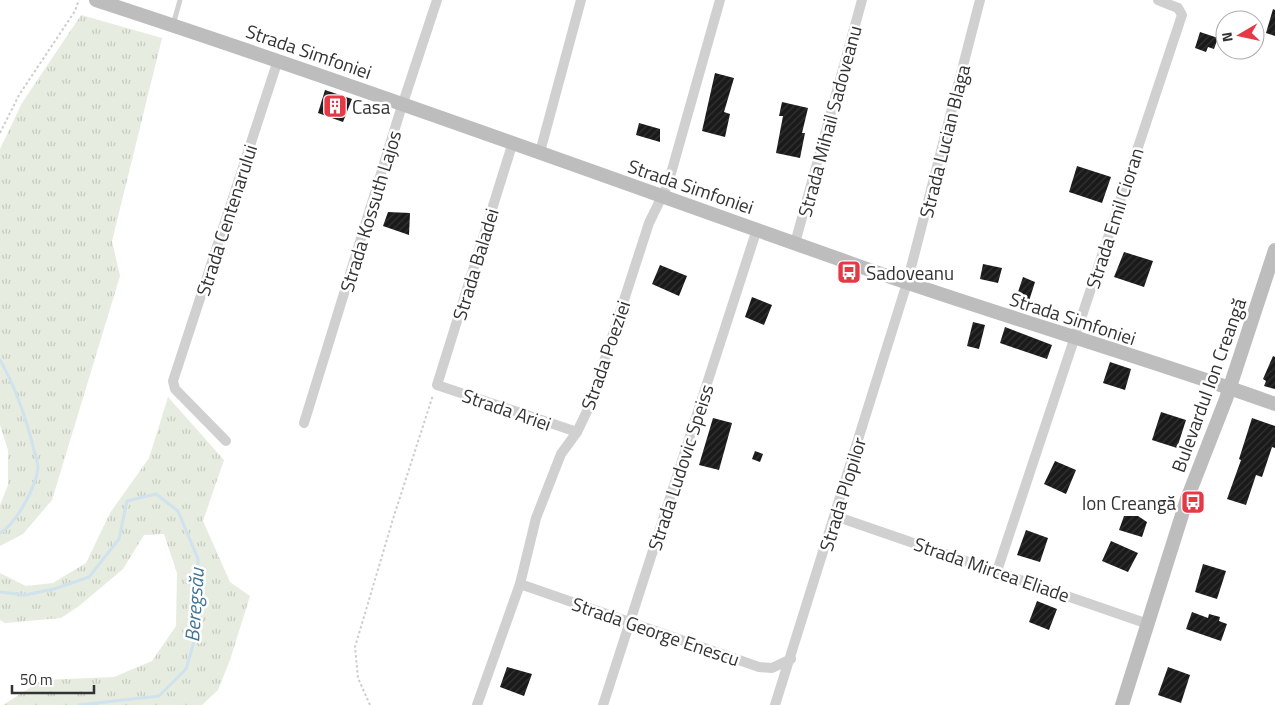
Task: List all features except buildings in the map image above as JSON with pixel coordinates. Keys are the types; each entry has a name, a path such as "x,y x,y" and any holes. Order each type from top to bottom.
{"street":[{"name":"Strada Simfoniei","path":"96,0 278,60 513,142 661,197 907,283 1275,404"},
{"name":"Strada Kossuth Lajos","path":"304,423 437,0"},
{"path":"540,152 581,0"},
{"name":"Strada Poeziei","path":"477,705 520,584 536,518 561,454 577,432 590,405 649,223 668,184 720,0"},
{"name":"Strada Mihail Sadoveanu","path":"795,243 862,0"},
{"name":"Strada Lucian Blaga","path":"907,283 980,0"},
{"name":"Strada Emil Cioran","path":"997,570 1182,15 1178,8 1158,0"},
{"name":"Strada Centenarului","path":"226,441 175,389 173,381 278,60"},
{"name":"Strada Baladei","path":"437,385 513,142"},
{"name":"Strada Ludovic Speiss","path":"603,705 757,229"},
{"name":"Bulevardul Ion Creangă","path":"1122,705 1187,499 1230,388 1275,250"},
{"name":"Strada Plopilor","path":"775,705 791,659 907,283"},
{"name":"Strada Ariei","path":"437,385 577,432"},
{"name":"Strada Mircea Eliade","path":"835,516 997,570 1148,624"},
{"name":"Strada George Enescu","path":"520,584 759,667 772,668 791,659"}],"lane":[{"path":"173,25 180,0"}],"path":[{"path":"0,133 18,95 75,11 79,0"},
{"path":"370,705 358,678 355,647 393,519 437,385"}],"green space":[{"path":"81,15 162,38 112,241 120,276 52,500 23,534 0,546 0,505 8,485 8,450 0,425 0,149 22,103"},
{"path":"168,397 224,460 203,521 230,582 250,596 230,660 218,690 202,705 3,705 42,680 114,677 152,661 176,626 177,573 164,534 144,535 123,569 79,606 61,618 5,623 0,620 0,573 26,586 53,583 86,563 110,513 149,458"}],"waterway":[{"name":"Beregsău","path":"0,360 11,381 23,413 38,468 29,495 19,513 0,533"},
{"name":"Beregsău","path":"0,592 25,595 54,589 89,577 119,539 127,501 156,494 178,511 198,559 197,631 186,669 159,696 79,705"}],"place":[{"name":"Casa","path":"335,106"},
{"name":"Sadoveanu","path":"849,272"},
{"name":"Ion Creangă","path":"1193,502"}]}
